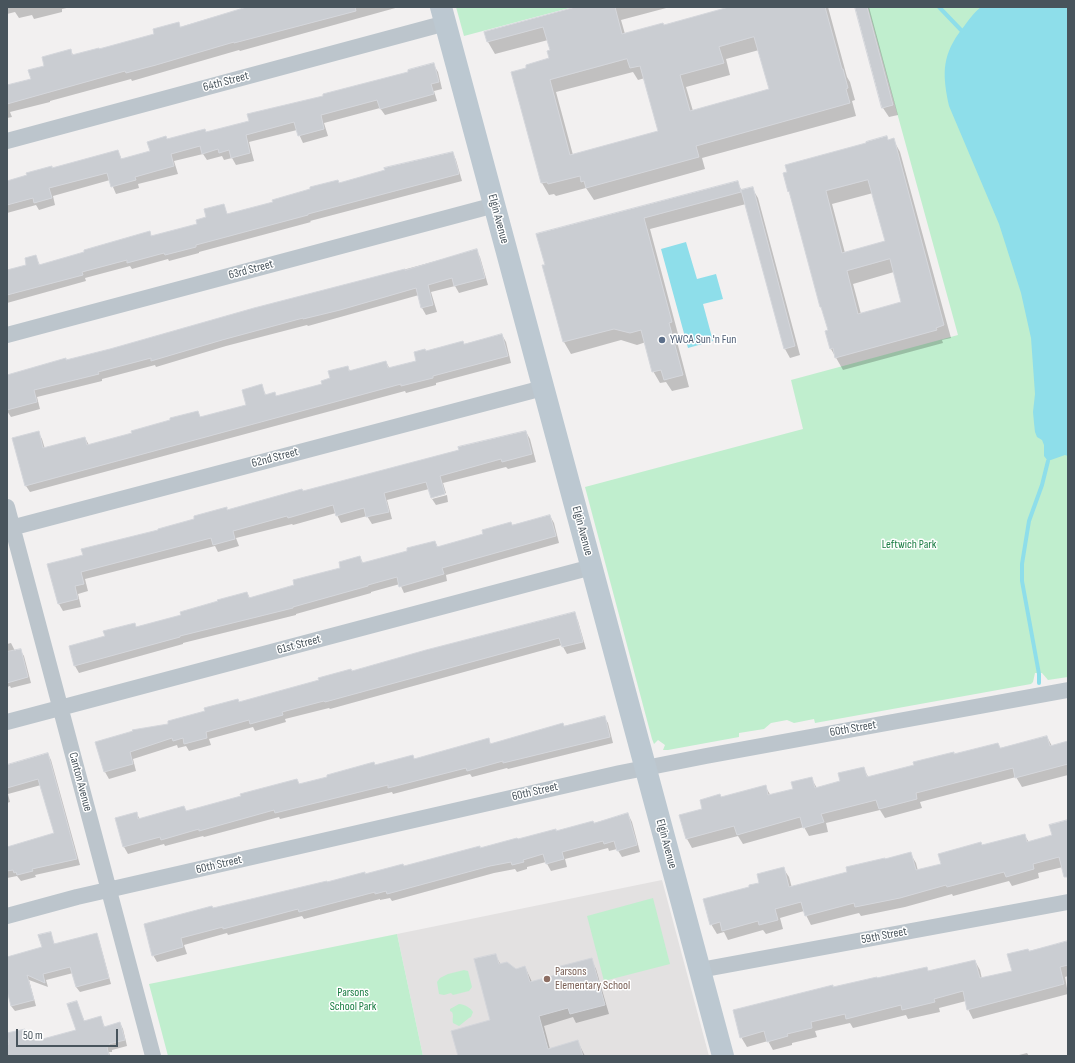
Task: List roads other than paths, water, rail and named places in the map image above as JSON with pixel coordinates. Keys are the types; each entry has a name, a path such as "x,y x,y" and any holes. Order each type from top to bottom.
{"street":[{"name":"64th Street","path":"7,141 443,15"},
{"name":"Elgin Avenue","path":"443,15 723,1056"},
{"name":"63rd Street","path":"7,335 495,206"},
{"name":"62nd Street","path":"10,529 543,388"},
{"name":"Canton Avenue","path":"7,507 10,529 60,708 153,1056"},
{"name":"61st Street","path":"7,722 592,567"},
{"name":"60th Street","path":"7,916 109,890 646,768 1068,690"},
{"name":"59th Street","path":"700,970 1068,902"}],"water":[{"path":"981,7 1068,7 1068,456 1065,455 1048,461 1044,456 1044,445 1042,440 1037,437 1035,432 1033,412 1035,394 1031,338 1021,293 999,224 949,106 946,86 945,68 949,51 959,33"},
{"path":"686,242 697,279 716,274 723,299 703,304 713,341 688,348 661,249"}],"waterway":[{"path":"939,7 961,30"},
{"path":"1039,683 1039,674 1022,581 1022,564 1029,521 1042,485 1048,461"}],"place":[{"name":"YWCA Sun 'n Fun","path":"662,340"},
{"name":"Parsons Elementary School","path":"547,979"}],"park label":[{"name":"Leftwich Park","path":"909,545"},
{"name":"Parsons School Park","path":"353,1000"}]}
